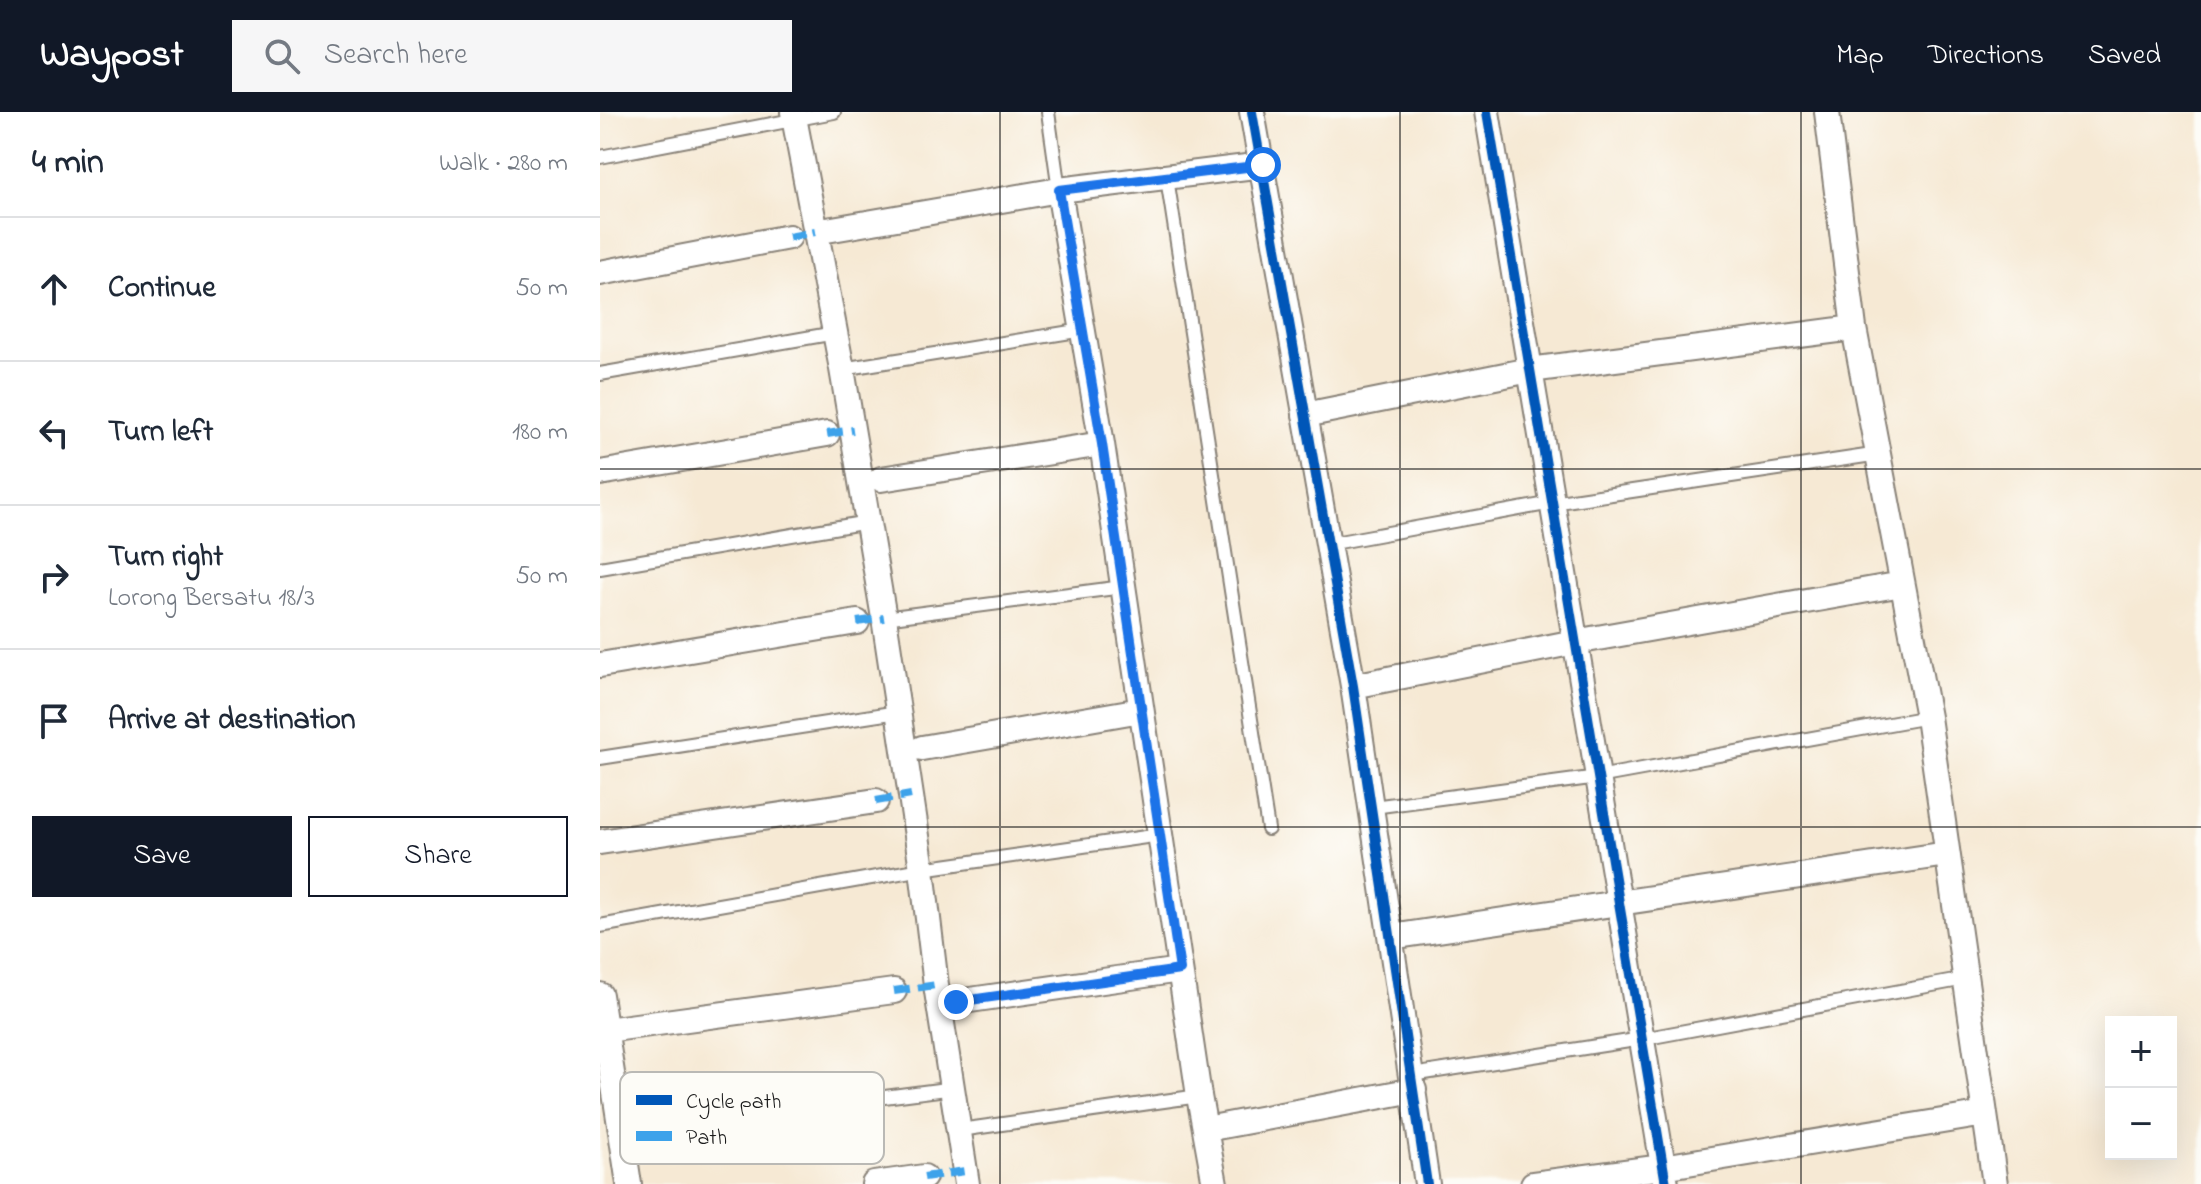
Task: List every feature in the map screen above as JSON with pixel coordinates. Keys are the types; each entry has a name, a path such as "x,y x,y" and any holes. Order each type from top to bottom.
{"street":[{"path":"1252,112 1373,807 1413,1083 1422,1183"},
{"path":"1487,112 1665,1176"},
{"path":"1827,112 1854,328 1928,717 1995,1184"},
{"path":"793,116 842,369 884,618 967,1184"},
{"path":"815,232 1059,190 1263,165"},
{"path":"1059,190 1102,444 1199,1096 1215,1184"},
{"path":"600,273 789,237"},
{"path":"1305,415 1530,370 1854,328"},
{"path":"600,473 827,434"},
{"path":"881,479 1102,444"},
{"path":"1353,686 1575,642 1902,584"},
{"path":"600,665 857,622"},
{"path":"922,748 1141,710"},
{"path":"600,842 876,801"},
{"path":"1391,937 1947,854"},
{"path":"956,1002 1180,970"},
{"path":"606,1030 894,991"},
{"path":"600,995 620,1124"},
{"path":"1206,1129 1413,1083"},
{"path":"1533,1184 1665,1176 1985,1114"},
{"path":"626,1164 629,1184"},
{"path":"874,1184 924,1177"}],"lane":[{"path":"600,157 793,116 834,112"},
{"path":"1048,112 1059,190"},
{"path":"1167,178 1268,829"},
{"path":"842,369 1083,330"},
{"path":"600,374 835,333"},
{"path":"1328,544 1552,503 1879,454"},
{"path":"600,568 868,522"},
{"path":"884,618 1123,587"},
{"path":"600,758 898,712"},
{"path":"1373,807 1598,777 1928,717"},
{"path":"600,926 922,869 1160,835"},
{"path":"1413,1083 1965,979"},
{"path":"884,1097 954,1088"},
{"path":"960,1130 1199,1096"}],"marked path":[{"path":"789,237 815,232"},
{"path":"827,434 853,430"},
{"path":"857,622 884,618"},
{"path":"876,801 911,795"},
{"path":"894,991 936,985"},
{"path":"924,1177 965,1171"}],"cycle path":[{"path":"1252,112 1353,686 1427,1184"},
{"path":"1487,112 1666,1184"}],"route":[{"path":"956,1002 1180,970 1102,444 1059,190 1263,165"}]}
